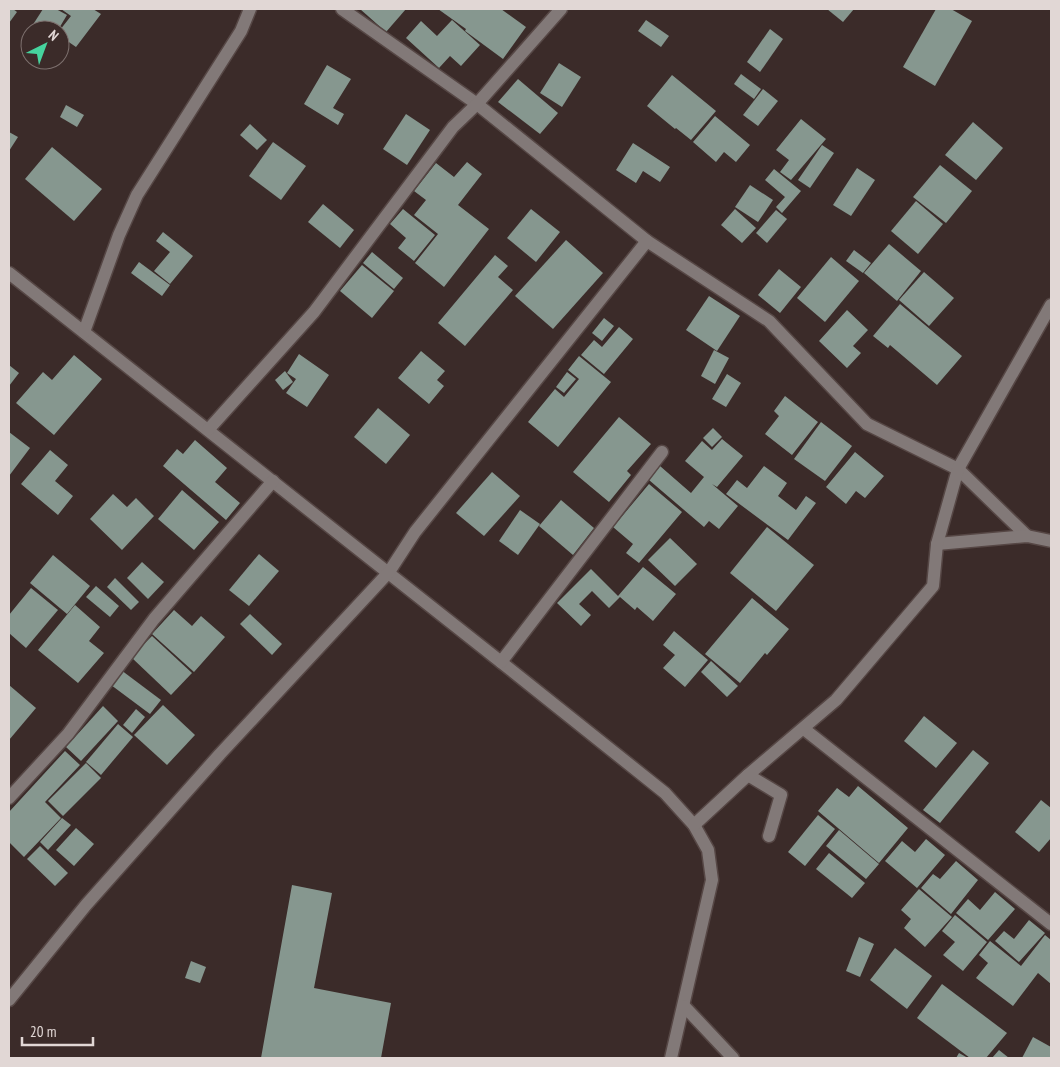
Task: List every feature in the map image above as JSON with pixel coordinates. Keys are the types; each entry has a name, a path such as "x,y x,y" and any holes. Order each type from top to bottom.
{"street":[{"path":"84,332 137,195 241,31 250,9"},
{"path":"342,9 477,104 647,241 769,321 867,424 958,469 1027,536"},
{"path":"208,430 314,312 453,127 477,104 561,9"},
{"path":"9,1000 92,898 220,754 389,572 415,532 647,241"},
{"path":"9,272 389,572 665,794 694,825 708,850 712,880 671,1058"},
{"path":"694,825 748,775 836,700 933,586 937,544 958,469 1051,304"},
{"path":"501,662 662,452"},
{"path":"9,798 68,734 154,619 273,481"},
{"path":"937,544 1027,536 1051,541"},
{"path":"804,729 1051,924"},
{"path":"748,775 781,795 769,836"},
{"path":"684,1006 734,1058"}],"building":[{"path":"9,9 17,12 9,23"},
{"path":"43,9 56,9 67,15 64,20 36,20"},
{"path":"61,9 93,9 101,14 76,47 70,43 70,20 68,20 71,16"},
{"path":"360,9 406,9 386,32"},
{"path":"438,9 501,9 526,27 503,59"},
{"path":"827,9 854,9 843,22"},
{"path":"936,9 951,9 972,21 935,86 903,67"},
{"path":"452,20 480,45 461,66 450,56 439,68 406,38 421,21 437,36"},
{"path":"646,20 669,36 661,47 638,31"},
{"path":"770,29 783,39 760,72 747,62"},
{"path":"559,63 581,77 562,107 540,93"},
{"path":"327,65 351,79 333,108 344,114 338,125 304,104"},
{"path":"741,74 761,89 754,99 734,84"},
{"path":"672,75 716,111 691,140 647,106"},
{"path":"518,79 558,113 540,134 498,102"},
{"path":"763,89 778,101 758,126 743,115"},
{"path":"66,105 84,115 77,127 60,117"},
{"path":"406,114 430,130 407,165 383,149"},
{"path":"715,116 750,145 736,162 724,152 716,162 693,142"},
{"path":"801,119 826,139 791,180 780,172 789,160 776,150"},
{"path":"973,122 1003,148 976,180 945,155"},
{"path":"250,124 267,140 257,150 240,135"},
{"path":"9,132 18,137 9,151"},
{"path":"273,142 306,166 281,200 249,176"},
{"path":"633,143 670,167 660,182 643,171 636,183 616,170"},
{"path":"822,145 834,153 810,188 798,180"},
{"path":"52,147 102,189 74,221 25,179"},
{"path":"467,162 482,174 458,205 489,229 444,287 415,263 438,234 414,215 426,200 414,191 436,163 454,177"},
{"path":"940,165 972,191 946,223 913,197"},
{"path":"857,168 875,180 851,216 833,205"},
{"path":"774,169 801,191 782,213 776,207 785,197 765,180"},
{"path":"750,185 773,200 758,222 735,207"},
{"path":"916,201 943,224 918,254 891,231"},
{"path":"323,204 354,230 340,248 308,222"},
{"path":"403,209 435,235 414,261 398,248 406,238 390,224"},
{"path":"531,209 560,232 536,262 507,238"},
{"path":"735,209 756,228 742,243 721,225"},
{"path":"776,210 787,219 767,243 756,233"},
{"path":"163,232 193,256 170,284 154,271 170,252 156,241"},
{"path":"566,240 603,273 553,329 515,296"},
{"path":"889,244 921,271 897,301 864,273"},
{"path":"854,250 871,263 863,273 846,261"},
{"path":"372,252 403,278 394,289 363,263"},
{"path":"495,255 508,266 498,277 513,290 465,346 438,323"},
{"path":"831,257 859,281 825,322 797,298"},
{"path":"139,262 170,285 162,296 131,273"},
{"path":"362,265 394,291 372,318 340,291"},
{"path":"779,269 801,287 780,313 758,295"},
{"path":"924,272 954,298 929,326 899,300"},
{"path":"709,296 740,316 717,351 686,330"},
{"path":"900,304 962,356 937,385 890,345 888,348 873,336"},
{"path":"847,310 868,330 853,346 861,353 847,368 819,341"},
{"path":"604,318 614,326 602,341 592,333"},
{"path":"619,327 633,339 604,374 581,355 594,340 602,347"},
{"path":"714,350 729,358 715,384 701,376"},
{"path":"421,351 445,371 437,380 444,386 429,404 398,378"},
{"path":"299,354 329,375 307,407 286,393 296,379 287,373"},
{"path":"74,355 102,379 54,435 16,403 43,372 52,380"},
{"path":"579,356 611,382 558,447 528,422 555,389 564,397 579,379 568,370"},
{"path":"9,365 19,373 9,386"},
{"path":"285,371 293,382 283,390 275,380"},
{"path":"567,372 576,379 564,393 556,387"},
{"path":"727,374 741,383 726,407 712,399"},
{"path":"785,396 818,422 792,455 765,434 779,416 774,411"},
{"path":"378,408 410,435 386,464 354,437"},
{"path":"619,417 651,444 627,471 631,475 609,502 573,472"},
{"path":"821,422 852,446 825,481 794,459"},
{"path":"713,428 722,437 712,447 703,438"},
{"path":"9,432 30,448 9,476"},
{"path":"722,439 743,456 717,487 712,484 738,506 719,529 709,521 704,527 649,480 660,466 691,493 704,477 685,461 702,441 712,450"},
{"path":"195,440 227,468 215,482 240,503 226,520 163,466 177,449 183,454"},
{"path":"50,450 68,465 55,481 73,496 58,515 21,484"},
{"path":"855,452 884,476 865,498 856,491 846,504 826,487"},
{"path":"764,466 787,483 778,496 796,510 806,496 816,503 788,540 726,494 737,480 747,488"},
{"path":"492,472 520,496 484,536 456,513"},
{"path":"649,484 682,512 639,563 626,553 633,544 613,527"},
{"path":"182,490 219,522 194,550 158,519"},
{"path":"113,494 127,507 136,498 154,516 122,550 90,519"},
{"path":"561,500 594,528 573,555 539,526"},
{"path":"520,510 540,524 518,555 499,541"},
{"path":"767,527 814,565 776,611 730,573"},
{"path":"670,538 697,564 675,586 648,560"},
{"path":"259,554 279,571 249,606 229,590"},
{"path":"53,555 90,586 67,614 30,583"},
{"path":"142,562 164,582 148,599 127,578"},
{"path":"643,567 676,594 653,621 637,607 635,610 620,597 609,608 592,591 579,604 591,615 581,626 557,603 591,569 618,596"},
{"path":"115,578 139,602 131,610 107,587"},
{"path":"96,586 119,606 110,617 86,597"},
{"path":"31,588 58,610 26,648 9,633 9,615"},
{"path":"752,598 789,629 767,655 765,653 740,683 705,654"},
{"path":"75,605 100,627 89,641 104,653 78,683 38,650"},
{"path":"174,610 192,626 201,616 225,637 194,672 152,634"},
{"path":"250,614 282,644 272,655 240,624"},
{"path":"674,631 708,660 685,687 663,668 675,655 663,645"},
{"path":"152,636 192,673 171,695 131,657"},
{"path":"711,661 738,686 727,697 701,672"},
{"path":"121,670 161,700 150,714 111,685"},
{"path":"9,685 36,708 9,740"},
{"path":"163,705 195,735 167,765 134,735"},
{"path":"103,706 118,721 81,761 66,747"},
{"path":"136,709 145,717 132,733 123,725"},
{"path":"924,716 957,743 936,768 904,741"},
{"path":"118,724 133,737 101,775 86,762"},
{"path":"973,750 989,763 940,823 923,810"},
{"path":"65,751 80,765 45,802 61,818 24,857 9,842 9,812"},
{"path":"86,763 101,778 63,816 48,801"},
{"path":"858,786 908,828 879,863 818,811 837,788 849,797"},
{"path":"1041,800 1051,808 1051,838 1039,852 1015,832"},
{"path":"818,815 835,829 805,866 788,852"},
{"path":"62,818 71,825 48,850 40,842"},
{"path":"76,828 94,844 74,866 56,850"},
{"path":"839,830 879,864 866,879 826,846"},
{"path":"926,839 945,855 917,888 885,861 902,841 915,852"},
{"path":"40,846 68,873 55,886 27,859"},
{"path":"829,853 865,883 852,898 816,869"},
{"path":"956,861 978,880 951,914 921,888 933,874 940,879"},
{"path":"292,885 332,893 314,988 391,1003 381,1058 261,1058"},
{"path":"919,889 952,917 925,947 904,928 911,919 901,910"},
{"path":"995,892 1015,909 988,940 956,913 968,899 980,910"},
{"path":"955,915 987,942 963,971 943,955 955,942 942,931"},
{"path":"1029,920 1045,933 1019,962 995,941 1004,931 1014,939"},
{"path":"1045,935 1051,940 1051,984 1038,973 1013,1006 976,978 988,963 979,955 990,941 1021,966"},
{"path":"859,937 874,944 860,977 846,971"},
{"path":"895,948 932,976 907,1009 870,980"},
{"path":"191,961 206,967 200,983 185,978"},
{"path":"942,984 1007,1033 986,1058 970,1058 917,1018"},
{"path":"1033,1037 1051,1047 1051,1058 1022,1058"},
{"path":"999,1050 1009,1058 992,1058"},
{"path":"959,1053 968,1058 956,1058"}]}
